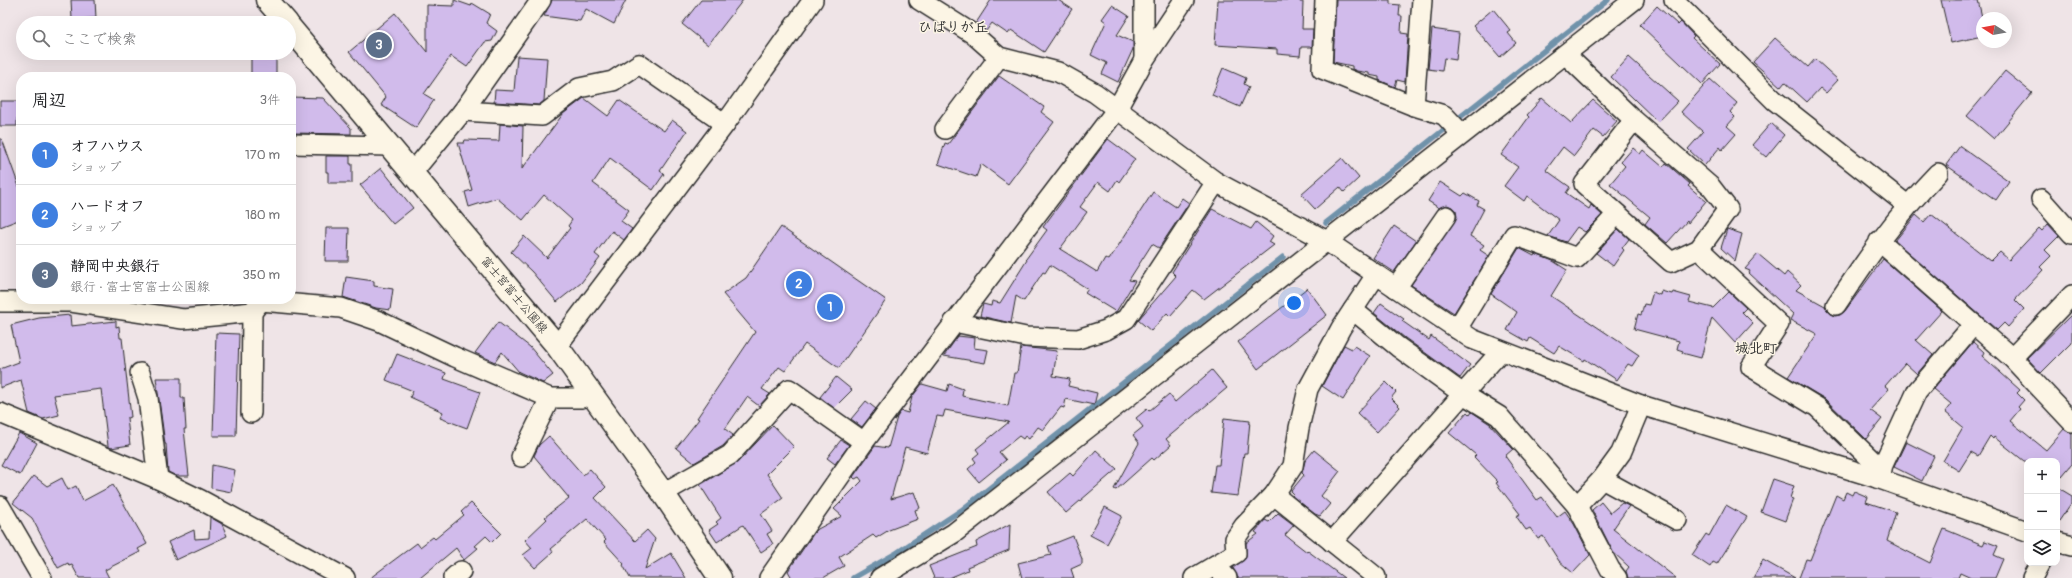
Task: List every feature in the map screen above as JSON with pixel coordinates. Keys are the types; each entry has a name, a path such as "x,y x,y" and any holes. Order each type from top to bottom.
{"main road":[{"path":"267,0 281,16"},
{"name":"富士宮富士公園線","path":"296,34 556,346 663,493 720,578"}],"street":[{"path":"412,173 463,111 541,0"},
{"path":"556,346 725,124 813,0"},
{"path":"1144,0 1144,60"},
{"path":"769,578 864,442 1117,109 1144,60 1184,0"},
{"path":"1325,0 1322,69 1414,106 1455,127"},
{"path":"1414,106 1422,0"},
{"path":"880,578 954,533 1326,240 1455,127 1566,55 1634,0"},
{"path":"1674,0 1774,100 1907,205"},
{"path":"927,2 973,34 999,57 1058,72 1095,93 1129,120 1216,182 1326,240 1472,340 1641,406 1880,474 2024,530"},
{"path":"1566,55 1634,120 1711,187 1728,210 1699,249 1671,262 1584,184 1634,120"},
{"path":"946,129 999,57"},
{"path":"463,111 542,116 579,88 613,81 639,64 725,124"},
{"path":"296,144 390,146"},
{"path":"1836,305 1879,241 1907,205 1938,173"},
{"path":"954,322 1026,336 1078,339 1106,330 1126,319 1216,182"},
{"path":"2041,199 2072,234"},
{"path":"1457,329 1514,235 1577,258 1617,214"},
{"path":"1396,288 1446,216"},
{"path":"1879,241 2012,358 2072,422"},
{"path":"1699,249 1779,324 1751,367 1817,407 1880,474"},
{"path":"1194,578 1221,572 1236,553 1235,539 1244,526 1274,495 1293,466 1308,389 1353,310 1376,275"},
{"path":"2012,358 2072,294"},
{"path":"0,302 16,302"},
{"path":"84,304 183,319 252,312"},
{"path":"251,413 252,312 259,304"},
{"path":"295,304 341,308 379,321 455,358 550,398 582,398 591,393"},
{"path":"1353,310 1398,347 1463,394 1499,416 1577,506 1617,578"},
{"path":"1880,474 1917,391 1974,324"},
{"path":"1332,542 1501,351"},
{"path":"140,373 148,398 158,479"},
{"path":"663,493 730,455 789,389 864,442"},
{"path":"521,457 550,398"},
{"path":"1577,506 1602,479 1621,453 1641,406"},
{"path":"0,413 158,479 201,500 345,578"},
{"path":"1602,479 1677,520"},
{"path":"1274,495 1376,577 1375,578"},
{"path":"0,506 42,578"},
{"path":"2060,543 2072,546"},
{"path":"2032,578 2038,566"}],"building":[{"path":"71,0 95,0 96,16 72,16"},
{"path":"454,0 471,6 472,3 490,14 486,23 497,31 492,41 485,42 467,67 451,56 424,94 434,100 416,128 381,105 386,97 349,52 395,13 427,52 427,5 454,6"},
{"path":"552,0 626,0 614,24 586,9 580,21 544,16"},
{"path":"701,0 743,0 708,45 682,24"},
{"path":"991,0 1058,0 1072,9 1044,52 1011,30 1008,34 992,23 986,31 976,23"},
{"path":"1218,0 1300,0 1300,2 1303,2 1302,29 1313,29 1312,47 1301,47 1300,56 1277,54 1277,49 1215,45"},
{"path":"1336,0 1390,0 1390,4 1400,5 1399,16 1402,16 1401,33 1408,34 1405,82 1397,80 1395,87 1379,80 1379,77 1352,69 1352,66 1333,62"},
{"path":"1941,0 1978,0 1981,12 1976,12 1976,37 1951,43"},
{"path":"1112,5 1129,16 1117,35 1133,42 1133,49 1118,82 1102,74 1107,63 1091,55 1106,22 1102,19"},
{"path":"1657,6 1678,25 1681,22 1694,36 1692,38 1720,64 1702,84 1640,25"},
{"path":"1493,9 1511,31 1508,33 1516,43 1500,57 1473,26"},
{"path":"1432,29 1459,33 1456,60 1444,58 1442,71 1428,69"},
{"path":"1775,38 1808,67 1815,59 1838,80 1826,93 1820,88 1807,102 1785,82 1781,87 1753,62"},
{"path":"517,56 547,58 544,101 539,105 494,102 495,90 514,91"},
{"path":"1629,57 1678,101 1658,122 1611,77"},
{"path":"251,60 276,60 276,72 251,72"},
{"path":"1223,68 1246,78 1244,84 1249,87 1240,107 1212,95"},
{"path":"2005,71 2032,93 1994,139 1967,116"},
{"path":"999,76 1044,107 1041,112 1054,122 1008,184 981,164 976,177 938,164 945,143 948,144"},
{"path":"1710,79 1737,103 1730,112 1735,117 1727,126 1736,134 1722,150 1720,147 1705,165 1688,149 1703,132 1681,112"},
{"path":"296,97 323,98 351,128 351,134 296,133"},
{"path":"584,98 608,116 619,100 664,131 672,120 687,131 660,171 664,174 653,190 610,158 593,183 629,210 621,221 632,229 624,240 612,231 595,254 600,258 581,283 557,302 532,272 511,252 524,236 547,258 570,228 568,226 572,220 544,195 523,220 497,198 469,207 465,192 472,190 458,143 464,143 465,140 499,141 500,124 523,126 522,169 563,114"},
{"path":"1542,98 1571,123 1593,100 1617,121 1603,137 1594,130 1574,156 1563,147 1546,170 1570,187 1566,193 1589,209 1591,205 1602,215 1585,232 1577,227 1566,242 1548,236 1559,220 1527,196 1524,201 1504,186 1518,167 1501,155 1529,117 1527,115"},
{"path":"0,101 16,101 16,126 0,126"},
{"path":"1771,123 1784,135 1766,157 1752,145"},
{"path":"0,139 2,139 16,178 16,221 0,227"},
{"path":"1108,139 1135,159 1119,182 1117,180 1110,191 1098,182 1080,207 1087,212 1060,249 1097,272 1105,258 1109,260 1153,192 1176,207 1182,198 1189,203 1159,248 1152,244 1129,280 1135,281 1116,312 1085,293 1088,289 1050,265 1045,273 1043,272 1024,301 1016,296 1011,323 980,316 983,304 991,306 992,301 1000,303 1027,260 1026,259 1047,230 1043,227"},
{"path":"1960,146 2009,181 1996,200 1946,165"},
{"path":"1633,148 1640,154 1643,150 1663,167 1666,163 1690,184 1688,186 1706,201 1688,223 1687,221 1667,243 1645,224 1650,217 1610,184 1625,166 1621,162"},
{"path":"326,156 350,156 350,164 352,164 352,183 328,183"},
{"path":"1342,158 1359,178 1344,192 1340,187 1315,209 1301,194"},
{"path":"381,168 413,208 393,224 360,185"},
{"path":"1440,182 1462,196 1465,193 1479,201 1477,205 1484,209 1470,236 1484,245 1480,250 1489,256 1454,313 1411,285 1457,217 1456,211 1452,207 1447,205 1439,208 1428,201"},
{"path":"1212,209 1251,229 1256,222 1273,236 1269,242 1274,245 1204,299 1193,290 1170,316 1167,313 1151,331 1138,320 1176,276 1172,272"},
{"path":"1931,214 1991,261 2000,252 2009,260 2039,228 2042,231 2048,224 2059,236 2045,250 2051,256 2040,267 2043,270 2015,300 2024,309 2008,327 2004,323 1997,330 1895,241 1916,215 1924,222"},
{"path":"1394,226 1416,241 1394,272 1373,258"},
{"path":"781,227 886,300 839,368 805,344 785,371 779,367 762,389 770,394 759,406 747,397 725,429 733,435 723,446 694,463 676,448 699,419 697,418 755,332 723,294 746,278"},
{"path":"326,228 349,228 348,261 325,261"},
{"path":"1618,229 1629,239 1622,248 1624,250 1613,266 1596,253"},
{"path":"1727,229 1742,234 1735,261 1721,248"},
{"path":"1519,248 1534,256 1535,254 1553,261 1567,270 1551,296 1639,355 1632,366 1628,364 1617,380 1585,359 1584,361 1559,346 1554,353 1530,338 1528,342 1507,330 1517,312 1491,294"},
{"path":"1758,254 1784,276 1787,272 1801,285 1796,290 1825,306 1830,314 1835,316 1840,315 1845,311 1883,259 1942,311 1916,340 1933,355 1917,374 1905,363 1885,386 1889,389 1870,410 1882,419 1866,439 1825,399 1788,377 1817,334 1790,320 1793,314 1749,273 1750,271 1745,269"},
{"path":"346,277 374,281 374,286 393,289 390,310 376,308 343,297"},
{"path":"1307,288 1327,315 1258,369 1238,342"},
{"path":"1661,291 1672,294 1673,292 1691,297 1689,302 1713,308 1729,292 1746,308 1742,312 1753,323 1735,343 1712,318 1701,358 1682,353 1683,351 1677,349 1679,341 1634,329 1638,314 1641,315 1644,304 1649,305 1653,292 1660,295"},
{"path":"1381,303 1404,319 1402,321 1429,340 1431,336 1470,365 1460,378 1405,338 1374,313"},
{"path":"2072,314 2072,342 2041,373 2027,358"},
{"path":"70,315 71,326 116,321 116,327 119,326 120,338 122,338 131,417 127,418 130,445 111,448 108,446 101,389 54,395 59,415 43,419 29,413 21,380 0,388 0,369 19,362 11,325 39,318"},
{"path":"498,322 530,347 553,375 543,383 519,372 502,352 495,362 475,353"},
{"path":"216,333 239,334 236,436 213,436"},
{"path":"958,336 975,338 974,348 988,350 985,363 944,356"},
{"path":"1973,342 1984,352 1982,356 2020,390 2017,393 2024,400 2018,407 2020,409 2010,421 2046,450 2064,429 2072,433 2072,464 2060,478 2060,458 2024,458 2024,461 1994,437 1993,439 1990,436 1978,456 1971,452 1959,471 1943,461 1963,427 1945,412 1951,404 1933,389"},
{"path":"1344,345 1352,349 1354,346 1370,356 1343,400 1322,386"},
{"path":"1021,347 1057,351 1053,376 1070,379 1068,386 1097,393 1094,405 1066,399 1064,408 1061,407 1043,430 1038,427 1029,439 1025,436 1023,439 1019,436 999,452 1006,460 979,482 968,469 976,462 973,458 979,453 976,449 1009,422 945,410 943,417 937,416 927,453 905,447 891,499 914,492 920,508 915,510 918,519 889,530 876,538 873,535 839,557 844,566 823,578 792,578 788,571 816,530 842,516 834,509 862,481 859,477 855,479 853,477 875,446 888,448 897,417 901,411 908,413 912,397 922,384 947,391 949,384 963,389 962,396 1008,406 1014,373 1017,373"},
{"path":"397,354 446,373 444,379 480,392 467,428 440,418 443,412 410,397 413,391 386,380"},
{"path":"1212,370 1227,388 1166,439 1171,445 1154,460 1152,458 1116,490 1114,489 1139,443 1133,435 1143,427 1136,418 1147,409 1149,411 1169,394 1175,402"},
{"path":"836,377 852,390 834,408 820,397"},
{"path":"156,378 181,378 181,398 184,398 186,429 184,429 189,476 176,476 168,472 166,444"},
{"path":"1386,382 1396,392 1391,398 1400,407 1377,432 1357,413"},
{"path":"866,401 876,409 862,427 851,419"},
{"path":"1467,412 1470,415 1472,412 1490,424 1513,449 1505,456 1537,500 1542,497 1557,517 1565,511 1574,524 1590,555 1573,573 1559,561 1543,536 1538,539 1530,528 1526,530 1516,516 1520,514 1496,483 1498,482 1474,457 1476,455 1449,433"},
{"path":"1224,418 1250,421 1247,453 1244,453 1238,496 1211,493 1215,465 1219,465"},
{"path":"773,425 794,447 767,474 783,498 761,514 772,531 767,534 773,544 761,552 743,525 717,542 709,530 718,524 716,522 721,518 700,485 738,462"},
{"path":"19,433 37,443 20,475 1,465"},
{"path":"549,436 583,475 590,469 606,487 595,498 635,541 647,530 655,539 645,569 671,553 686,578 630,578 623,565 624,564 604,542 606,540 587,519 551,549 553,552 535,568 523,555 532,548 525,540 547,519 545,517 569,498 534,456 539,445"},
{"path":"841,440 849,445 835,464 827,458"},
{"path":"1906,442 1934,456 1922,481 1894,467"},
{"path":"1096,450 1117,469 1066,513 1048,492 1070,473 1073,476"},
{"path":"1314,450 1340,471 1321,496 1330,504 1320,516 1315,514 1292,496 1294,494 1291,491 1304,475 1302,473 1305,461"},
{"path":"212,465 235,470 231,492 211,488"},
{"path":"34,476 47,486 62,478 68,490 76,486 83,501 113,485 147,544 138,549 140,552 105,570 109,578 79,578 72,565 69,566 68,563 58,568 32,518 13,503"},
{"path":"1773,479 1794,486 1790,498 1793,499 1785,521 1761,512"},
{"path":"2060,489 2072,496 2072,502 2060,520"},
{"path":"1854,491 1868,497 1866,502 1896,512 1887,541 1930,563 1944,529 1983,545 1985,541 1998,546 1994,555 2003,559 1995,578 1971,578 1960,573 1958,578 1799,578 1806,559 1810,560 1836,495 1843,499 1846,492 1852,495"},
{"path":"1601,502 1610,513 1622,503 1629,506 1613,529 1676,578 1628,578 1626,571 1629,567 1613,552 1592,510"},
{"path":"471,503 501,533 492,542 486,536 475,546 478,548 464,560 456,548 420,578 370,578 417,543 420,547 433,537 435,539 464,515 461,512"},
{"path":"1726,505 1747,517 1717,564 1713,562 1710,567 1692,555 1706,534 1709,536"},
{"path":"1105,507 1122,516 1107,544 1090,535"},
{"path":"1278,513 1294,525 1285,535 1344,578 1238,578 1233,568 1246,558 1246,543 1258,534 1255,532 1265,520 1269,522"},
{"path":"210,517 222,524 227,536 176,560 168,542 194,530 195,539 209,538"},
{"path":"1010,524 1009,550 967,567 968,570 949,578 934,578 929,566 977,547 976,542"},
{"path":"1073,536 1082,559 1082,564 1071,569 1074,578 1022,578 1018,563 1051,555 1048,546"},
{"path":"1763,560 1795,578 1753,578"}],"waterway":[{"path":"1326,223 1608,0"},
{"path":"853,578 895,554 963,509 1283,257"}],"place":[{"name":"静岡中央銀行","path":"379,45"},
{"name":"ハードオフ","path":"799,284"},
{"name":"オフハウス","path":"830,307"}],"district":[{"name":"ひばりが丘","path":"953,27"},
{"name":"城北町","path":"1756,348"}]}
